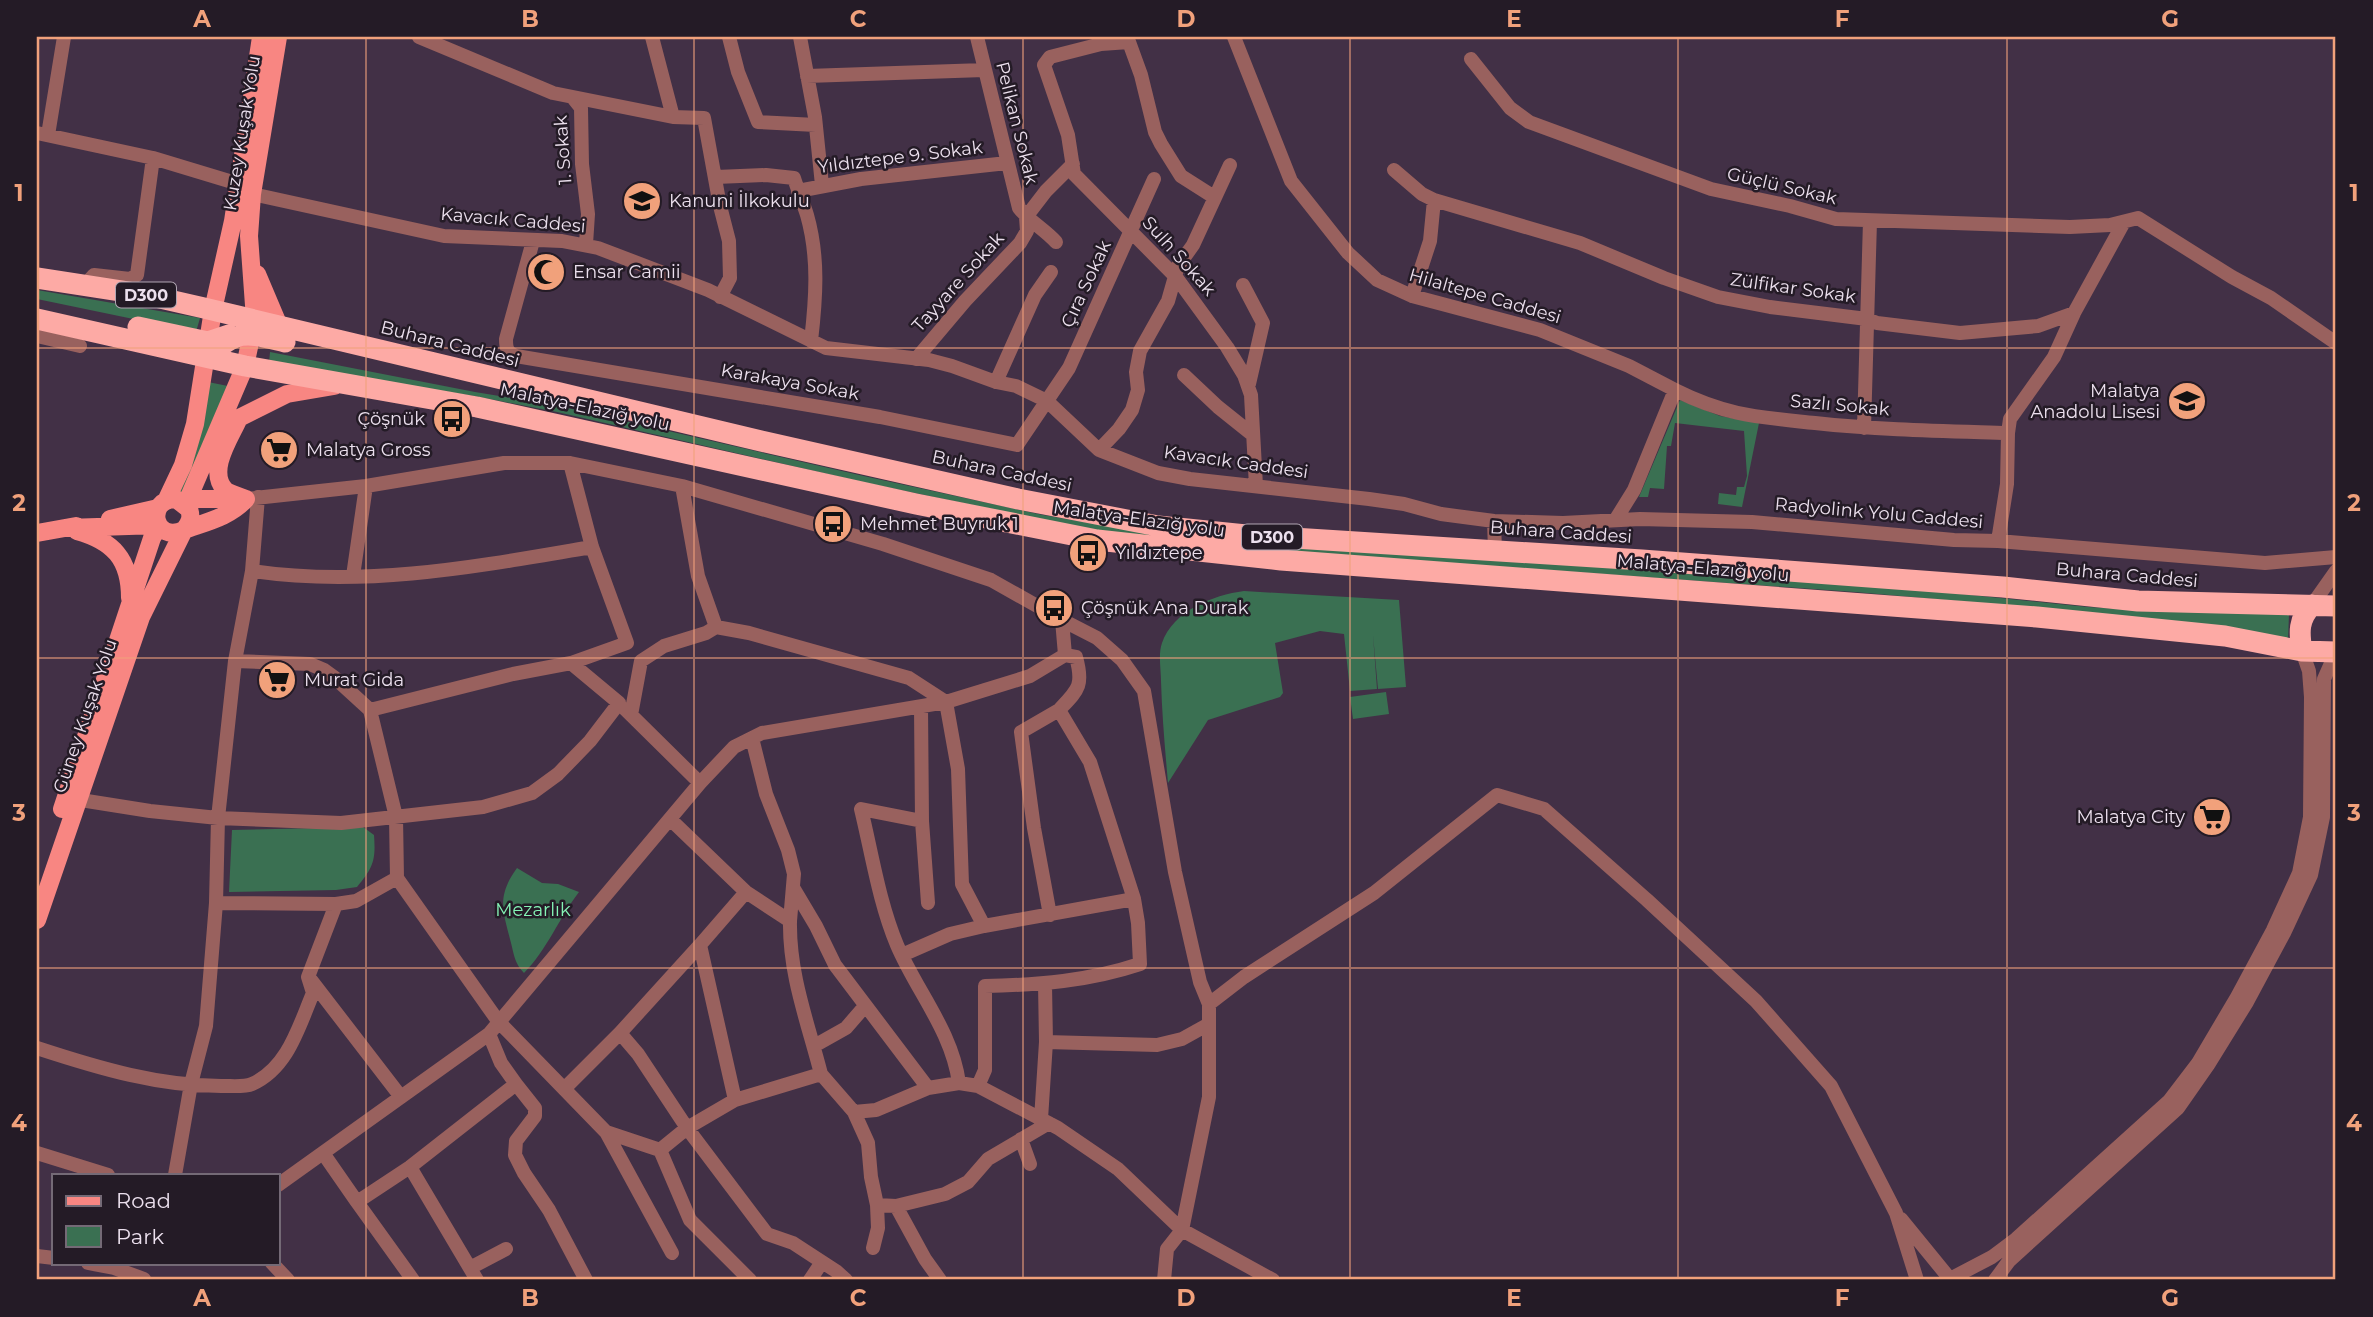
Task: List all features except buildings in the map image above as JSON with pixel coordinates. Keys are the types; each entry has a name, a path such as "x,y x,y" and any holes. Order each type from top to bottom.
{"highway":[{"name":"Buhara Caddesi","path":"37,278 147,295 209,309 262,329 530,387 940,482 1158,526 1245,535 2003,587 2138,601 2213,605 2312,605"},
{"path":"37,305 204,346 262,329 251,367"},
{"path":"204,346 209,309"},
{"name":"Malatya-Elazığ yolu","path":"37,319 204,346 251,367 477,407 916,504 1133,545 1281,560 2037,617 2225,636 2302,651 2336,652"},
{"path":"2302,651 2299,630 2302,619 2312,605"},
{"name":"D300","path":"2312,605 2336,606"}],"main road":[{"name":"Kuzey Kuşak Yolu","path":"261,37 245,189 250,254 262,329"},
{"name":"Kuzey Kuşak Yolu","path":"209,309 233,221 245,189 278,37"},
{"path":"250,254 266,298 262,329"},
{"name":"Güney Kuşak Yolu","path":"37,920 152,538 161,511 183,465 195,424 204,346"},
{"path":"186,504 216,434 251,367"},
{"path":"216,434 239,418 286,394 350,384"},
{"path":"239,418 219,461 219,479 226,491 252,498"},
{"path":"186,504 196,499 252,498"},
{"path":"161,511 162,529 173,533 222,516 252,498"},
{"path":"37,533 161,511 176,499 186,504 190,513 190,520 184,530"},
{"path":"67,528 90,534 107,543 122,557 131,594 128,614"},
{"name":"Güney Kuşak Yolu","path":"37,888 72,799 96,752 141,617 184,530"}],"street":[{"path":"43,134 64,37"},
{"path":"419,37 534,87 573,98 673,117 704,118 729,241 730,278 720,297"},
{"path":"653,37 673,117"},
{"path":"729,37 738,72 758,122 816,125"},
{"path":"800,37 816,125 822,185"},
{"name":"Pelikan Sokak","path":"976,37 1019,208 1026,217"},
{"name":"Hilaltepe Caddesi","path":"1234,37 1285,168 1301,195 1348,253 1377,280 1412,296 1521,323 1629,366 1675,390"},
{"name":"Sulh Sokak","path":"1214,197 1181,176 1161,144 1155,132 1141,75 1129,42 1101,44 1050,57 1044,65 1068,135 1074,174 1176,277 1227,347 1249,384 1256,486"},
{"name":"Güçlü Sokak","path":"1471,59 1510,108 1537,126 1711,189 1836,219 2070,227 2110,225 2138,218 2232,277 2271,298 2336,343"},
{"path":"807,76 984,70"},
{"name":"1. Sokak","path":"573,98 581,108 582,164 588,214 586,244"},
{"name":"Kavacık Caddesi","path":"43,134 153,158 245,189 444,236 586,244 683,279 826,348 952,366 996,382 1016,386 1047,401 1099,450 1158,472 1190,479 1392,502 1441,514 1494,521 1563,523 1616,519"},
{"path":"84,286 94,275 130,279 137,275 153,158"},
{"name":"Yıldıztepe 9. Sokak","path":"798,191 861,179 1007,163"},
{"name":"Tayyare Sokak","path":"916,359 965,301 1020,243 1027,231 1026,217 1046,191 1073,164"},
{"path":"1099,450 1128,419 1138,390 1136,372 1140,351 1168,301 1178,266 1193,245 1230,165"},
{"name":"Zülfikar Sokak","path":"1394,170 1422,194 1434,200 1580,243 1718,297 1770,307 1867,319 1877,323 1960,333 2038,326 2074,313"},
{"path":"716,177 766,175 794,178 807,215 815,256 817,288 811,341"},
{"name":"Çıra Sokak","path":"1047,401 1069,368 1154,179"},
{"path":"1412,296 1430,241 1434,200"},
{"path":"1026,217 1056,242"},
{"path":"1864,428 1870,221"},
{"name":"Radyolink Yolu Caddesi","path":"1616,519 1752,522 1941,539 1998,541 2007,484 2010,419 2054,357 2074,313 2124,222"},
{"name":"Karakaya Sokak","path":"533,241 506,339 506,348 516,356 880,417 1017,445 1047,401"},
{"path":"996,382 1035,295 1051,272"},
{"path":"1243,285 1263,323 1249,384"},
{"path":"37,336 80,346"},
{"path":"1184,375 1253,435"},
{"path":"1616,519 1634,491 1675,390"},
{"name":"Sazlı Sokak","path":"1675,390 1703,404 1738,415 1864,428 2008,433"},
{"path":"175,1174 191,1084 206,1026 216,903 218,818 235,660 252,571 252,498 366,486 504,463 570,463 682,486 883,544 991,580 1097,638 1122,660 1144,691 1175,872 1200,982 1209,1004 1209,1097 1182,1230 1167,1249 1164,1280"},
{"path":"570,463 592,547 626,643 641,662"},
{"path":"353,576 366,486"},
{"path":"682,486 698,576 716,627"},
{"path":"1494,521 1495,551"},
{"path":"1998,541 2265,563 2336,557"},
{"path":"252,571 288,576 407,575 592,547"},
{"path":"2312,605 2336,571"},
{"path":"1062,620 1065,654"},
{"path":"631,715 641,662 664,646 706,633 716,627 749,633 909,678 946,702 957,769 962,884 984,926"},
{"path":"370,709 513,674 572,663 626,643"},
{"path":"1896,1213 1948,1280 1992,1257 2016,1238 2169,1101 2198,1063 2237,997 2299,873 2310,817 2311,697 2309,671 2302,651"},
{"path":"1995,1280 2010,1261 2178,1108 2247,1002 2311,875 2323,817 2324,679 2336,652"},
{"path":"280,1184 489,1034 700,783 734,747 762,733 946,702 1030,676 1065,654 1076,657 1081,675 1076,693 1059,710 1021,732 1034,828 1050,915"},
{"path":"235,660 310,664 335,678 370,709 396,817 397,878 498,1021 606,1132 672,1253"},
{"path":"572,663 619,703 700,783"},
{"path":"72,799 218,818 341,822 483,807 532,793 558,774 590,741 619,703"},
{"path":"921,707 922,821 928,903"},
{"path":"978,1086 985,1070 985,986 1045,984 1140,964 1134,899 1090,762 1059,710"},
{"path":"752,738 766,794 788,850 794,874 789,940 796,988 821,1074 853,1112 868,1143 877,1205 877,1228 873,1248"},
{"path":"1209,1004 1244,977 1374,893 1497,795 1544,809 1756,1001 1831,1086 1896,1213 1917,1280"},
{"path":"922,821 861,809 886,913 902,955 942,1028 957,1067 959,1083"},
{"path":"671,820 746,892 790,921"},
{"path":"216,903 336,904 356,901 397,878"},
{"path":"794,889 835,965 928,1088"},
{"path":"565,1088 620,1032 746,892"},
{"path":"902,955 950,934 1134,899"},
{"path":"37,1048 122,1074 191,1084 251,1085 271,1071 286,1055 313,993 308,977 336,904"},
{"path":"700,945 735,1100"},
{"path":"308,977 401,1097"},
{"path":"1045,984 1045,1121"},
{"path":"814,1046 846,1028 865,1006"},
{"path":"1046,1042 1157,1045 1182,1039 1209,1024"},
{"path":"620,1032 638,1054 687,1128 767,1234 793,1243 846,1280"},
{"path":"489,1034 501,1063 535,1108 536,1116 516,1141 515,1155 523,1173 549,1210 586,1280"},
{"path":"660,1150 687,1128 735,1100 821,1074"},
{"path":"853,1112 876,1110 928,1088 959,1083 978,1086 1045,1121 1118,1169 1182,1230 1273,1280"},
{"path":"357,1202 410,1167 516,1084"},
{"path":"877,1205 896,1206 945,1194 968,1182 988,1159 1045,1121"},
{"path":"606,1132 660,1150 690,1220 750,1280"},
{"path":"1021,1139 1030,1164"},
{"path":"37,1153 105,1174"},
{"path":"323,1153 413,1280"},
{"path":"410,1167 473,1274 506,1249"},
{"path":"896,1206 925,1259 940,1280"},
{"path":"810,1280 822,1262"},
{"path":"93,1264 144,1279"},
{"path":"273,1264 288,1280"}],"green space":[{"path":"37,290 200,318 196,332 37,299"},
{"path":"270,352 559,406 868,477 1043,515 1113,527 1855,583 2088,607 2289,614 2288,641 1980,603 1277,551 1111,534 867,483 557,412 269,363"},
{"path":"208,382 228,386 184,499 173,500"},
{"path":"1680,400 1720,416 1759,423 1742,507 1718,504 1719,493 1736,495 1737,487 1744,487 1747,476 1744,431 1675,423 1671,446 1667,446 1664,489 1650,488 1648,497 1639,497"},
{"path":"1244,591 1399,600 1406,687 1378,689 1373,635 1377,689 1350,691 1344,634 1320,631 1275,643 1283,693 1280,697 1208,720 1168,783 1160,662 1162,643 1175,622 1196,607 1220,596"},
{"path":"1386,692 1389,714 1353,719 1350,697"},
{"path":"363,827 374,835 374,851 370,869 357,887 336,890 229,892 232,830"},
{"name":"Mezarlık","path":"517,868 542,883 558,884 579,892 524,973 514,955 503,904 506,887"}],"place":[{"name":"Kanuni İlkokulu","path":"642,201"},
{"name":"Ensar Camii","path":"546,272"},
{"name":"Malatya Anadolu Lisesi","path":"2187,401"},
{"name":"Çöşnük","path":"452,419"},
{"name":"Malatya Gross","path":"279,450"},
{"name":"Mehmet Buyruk 1","path":"833,524"},
{"name":"Yıldıztepe","path":"1088,553"},
{"name":"Çöşnük Ana Durak","path":"1054,608"},
{"name":"Murat Gida","path":"277,680"},
{"name":"Malatya City","path":"2212,817"}]}
